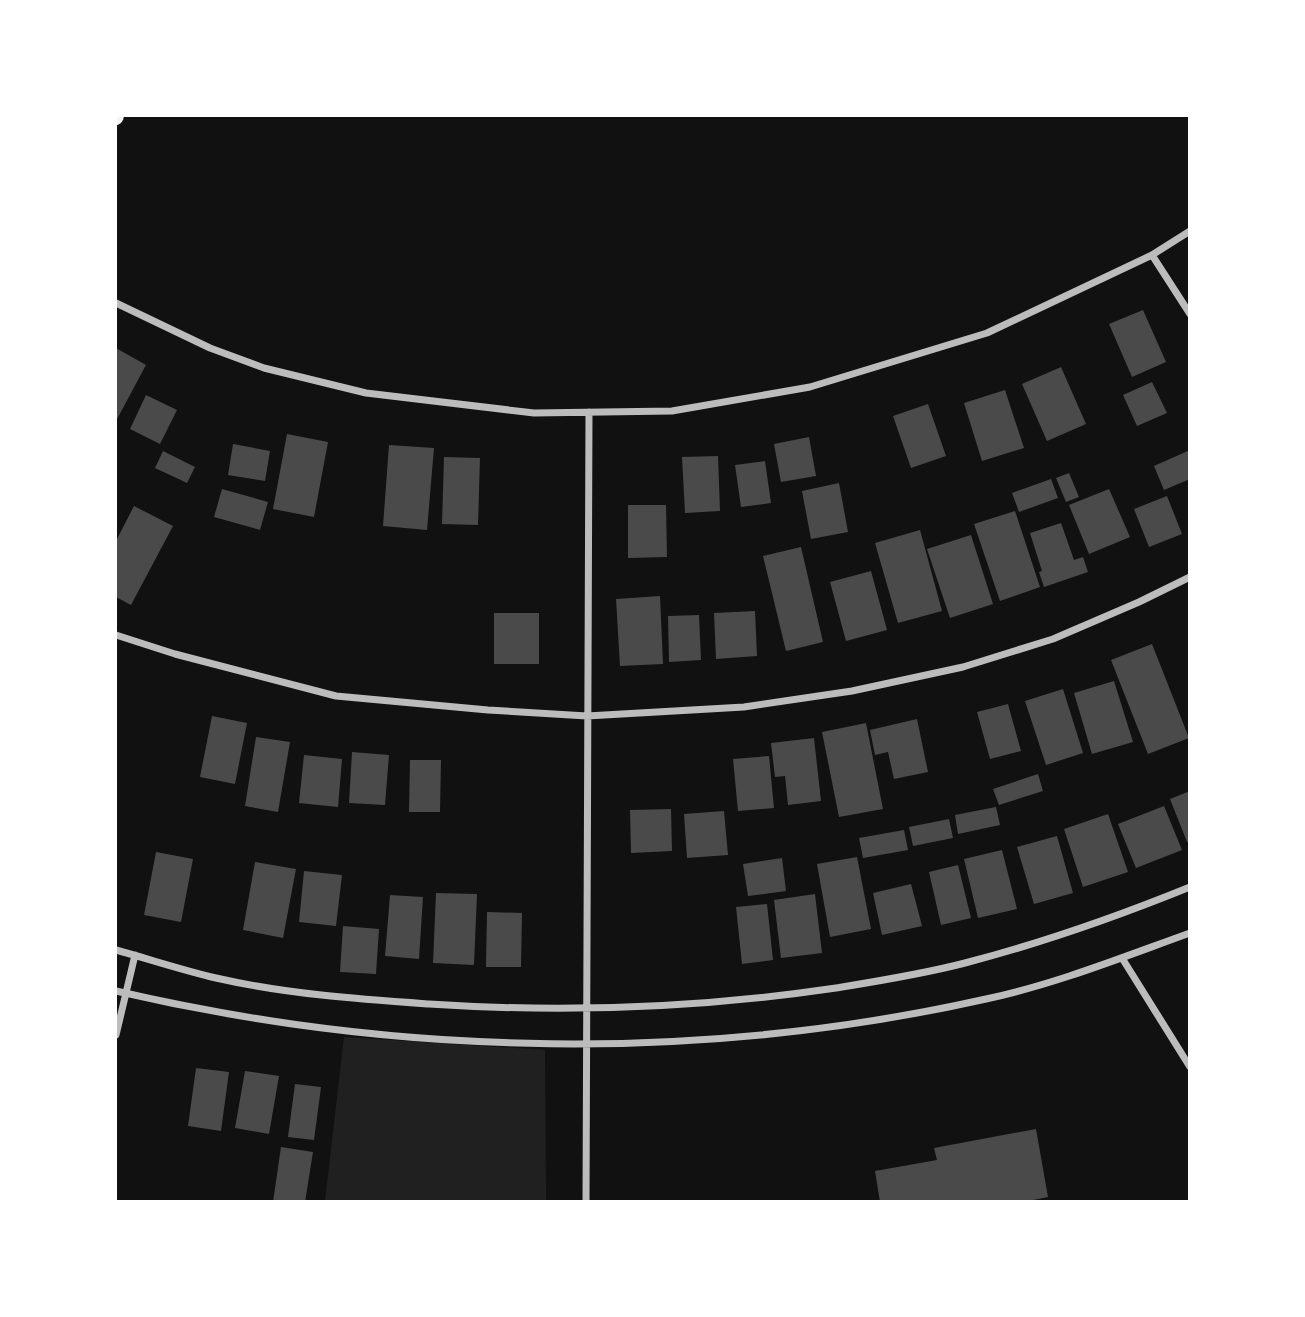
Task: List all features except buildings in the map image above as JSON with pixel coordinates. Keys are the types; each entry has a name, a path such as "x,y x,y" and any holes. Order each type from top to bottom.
{"street":[{"path":"116,303 210,348 264,368 366,393 534,413 672,411 810,387 987,333 1152,255 1189,231"},
{"path":"1152,255 1189,314"},
{"path":"586,1202 589,412"},
{"path":"116,635 175,654 336,696 587,716 744,707 852,691 963,667 1053,639 1189,577"},
{"path":"116,950 216,978 322,995 474,1007 587,1010 712,1004 866,983 963,964 1102,922 1189,887"},
{"path":"116,990 307,1027 503,1042 677,1042 854,1025 989,999 1122,958 1189,933"},
{"path":"116,1035 135,956"},
{"path":"1122,958 1189,1067"}],"shaded area":[{"path":"344,1037 545,1050 546,1201 325,1201"}]}
